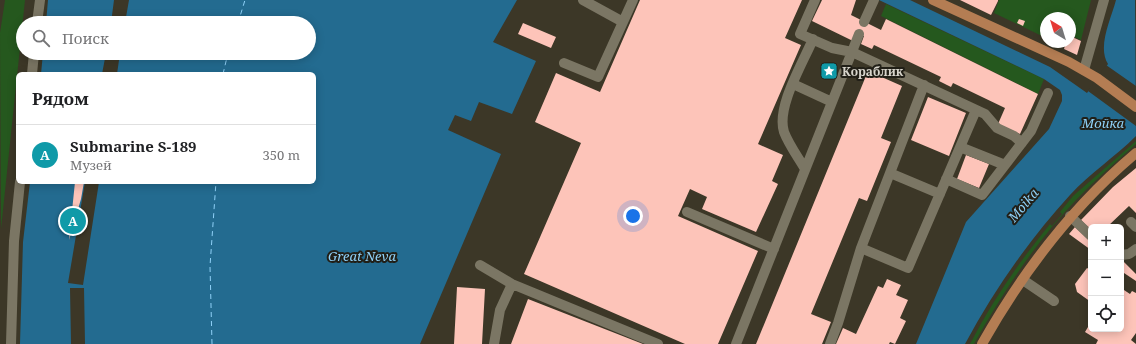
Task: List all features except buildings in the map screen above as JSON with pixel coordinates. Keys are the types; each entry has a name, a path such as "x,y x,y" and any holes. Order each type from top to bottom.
{"main road":[{"path":"933,0 1084,70 1136,107"},
{"path":"982,344 1023,280 1070,216 1136,153"}],"street":[{"path":"38,16 40,0"},
{"path":"583,0 622,22"},
{"path":"564,63 598,77 633,0"},
{"path":"815,0 800,34 832,48 852,52 985,114 997,128 1014,136 1022,143"},
{"path":"1084,70 1104,0"},
{"path":"864,22 874,2"},
{"path":"736,344 859,34"},
{"path":"805,170 784,132 782,120 784,107 813,39"},
{"path":"32,72 33,60"},
{"path":"793,84 832,102"},
{"path":"830,344 862,248 924,85"},
{"path":"946,179 982,195 1031,131 1048,93"},
{"path":"862,248 908,268 976,110"},
{"path":"960,147 1005,165"},
{"path":"890,173 940,194"},
{"path":"11,344 14,241 20,184"},
{"path":"687,212 774,249"},
{"path":"1070,216 1088,233"},
{"path":"1124,255 1129,254 1136,249"},
{"path":"480,265 512,284 658,344"},
{"path":"1023,280 1054,301"},
{"path":"494,344 500,310 512,284"}],"green space":[{"path":"5,0 25,0 23,16 16,16 16,60 19,60 17,72 16,72 16,86 1,229 0,33"},
{"path":"999,0 1091,0 1081,40 1076,38 1076,12 1040,12 1040,35 994,13"},
{"path":"886,4 1044,79 1038,94 881,16"},
{"path":"1136,141 1136,144 1076,200 1047,233 1008,287 974,344 970,344 987,312 1007,282 1050,224 1052,226 1062,214 1060,212 1073,196"}],"water":[{"name":"Great Neva","path":"48,0 517,0 493,42 536,61 512,114 479,102 471,121 455,115 448,130 501,154 420,344 20,344 23,242 30,184 316,184 316,72 41,72 42,60 316,60 316,16 47,16"},
{"name":"Мойка","path":"879,0 910,0 1050,67 1087,93 1108,64 1105,57 1104,41 1116,0 1135,0 1136,136 1078,187 1040,230 1000,285 965,344 916,344 966,222 1049,129 1062,101 1062,95 1060,90 1044,79"}],"pier":[{"path":"114,0 129,0 126,16 112,16"},
{"path":"105,60 119,60 117,72 102,72"},
{"path":"1106,65 1136,86 1136,126 1088,91"},
{"path":"85,184 99,184 83,285 68,283"},
{"path":"70,288 84,288 85,344 71,344"}],"ferry route":[{"path":"240,16 245,0"},
{"path":"223,72 226,60"},
{"path":"212,344 210,266 216,184"}],"place":[{"name":"Кораблик","path":"829,71"},
{"name":"Submarine S-189","path":"73,221"}],"water label":[{"name":"Moika","path":"1023,205"}]}
